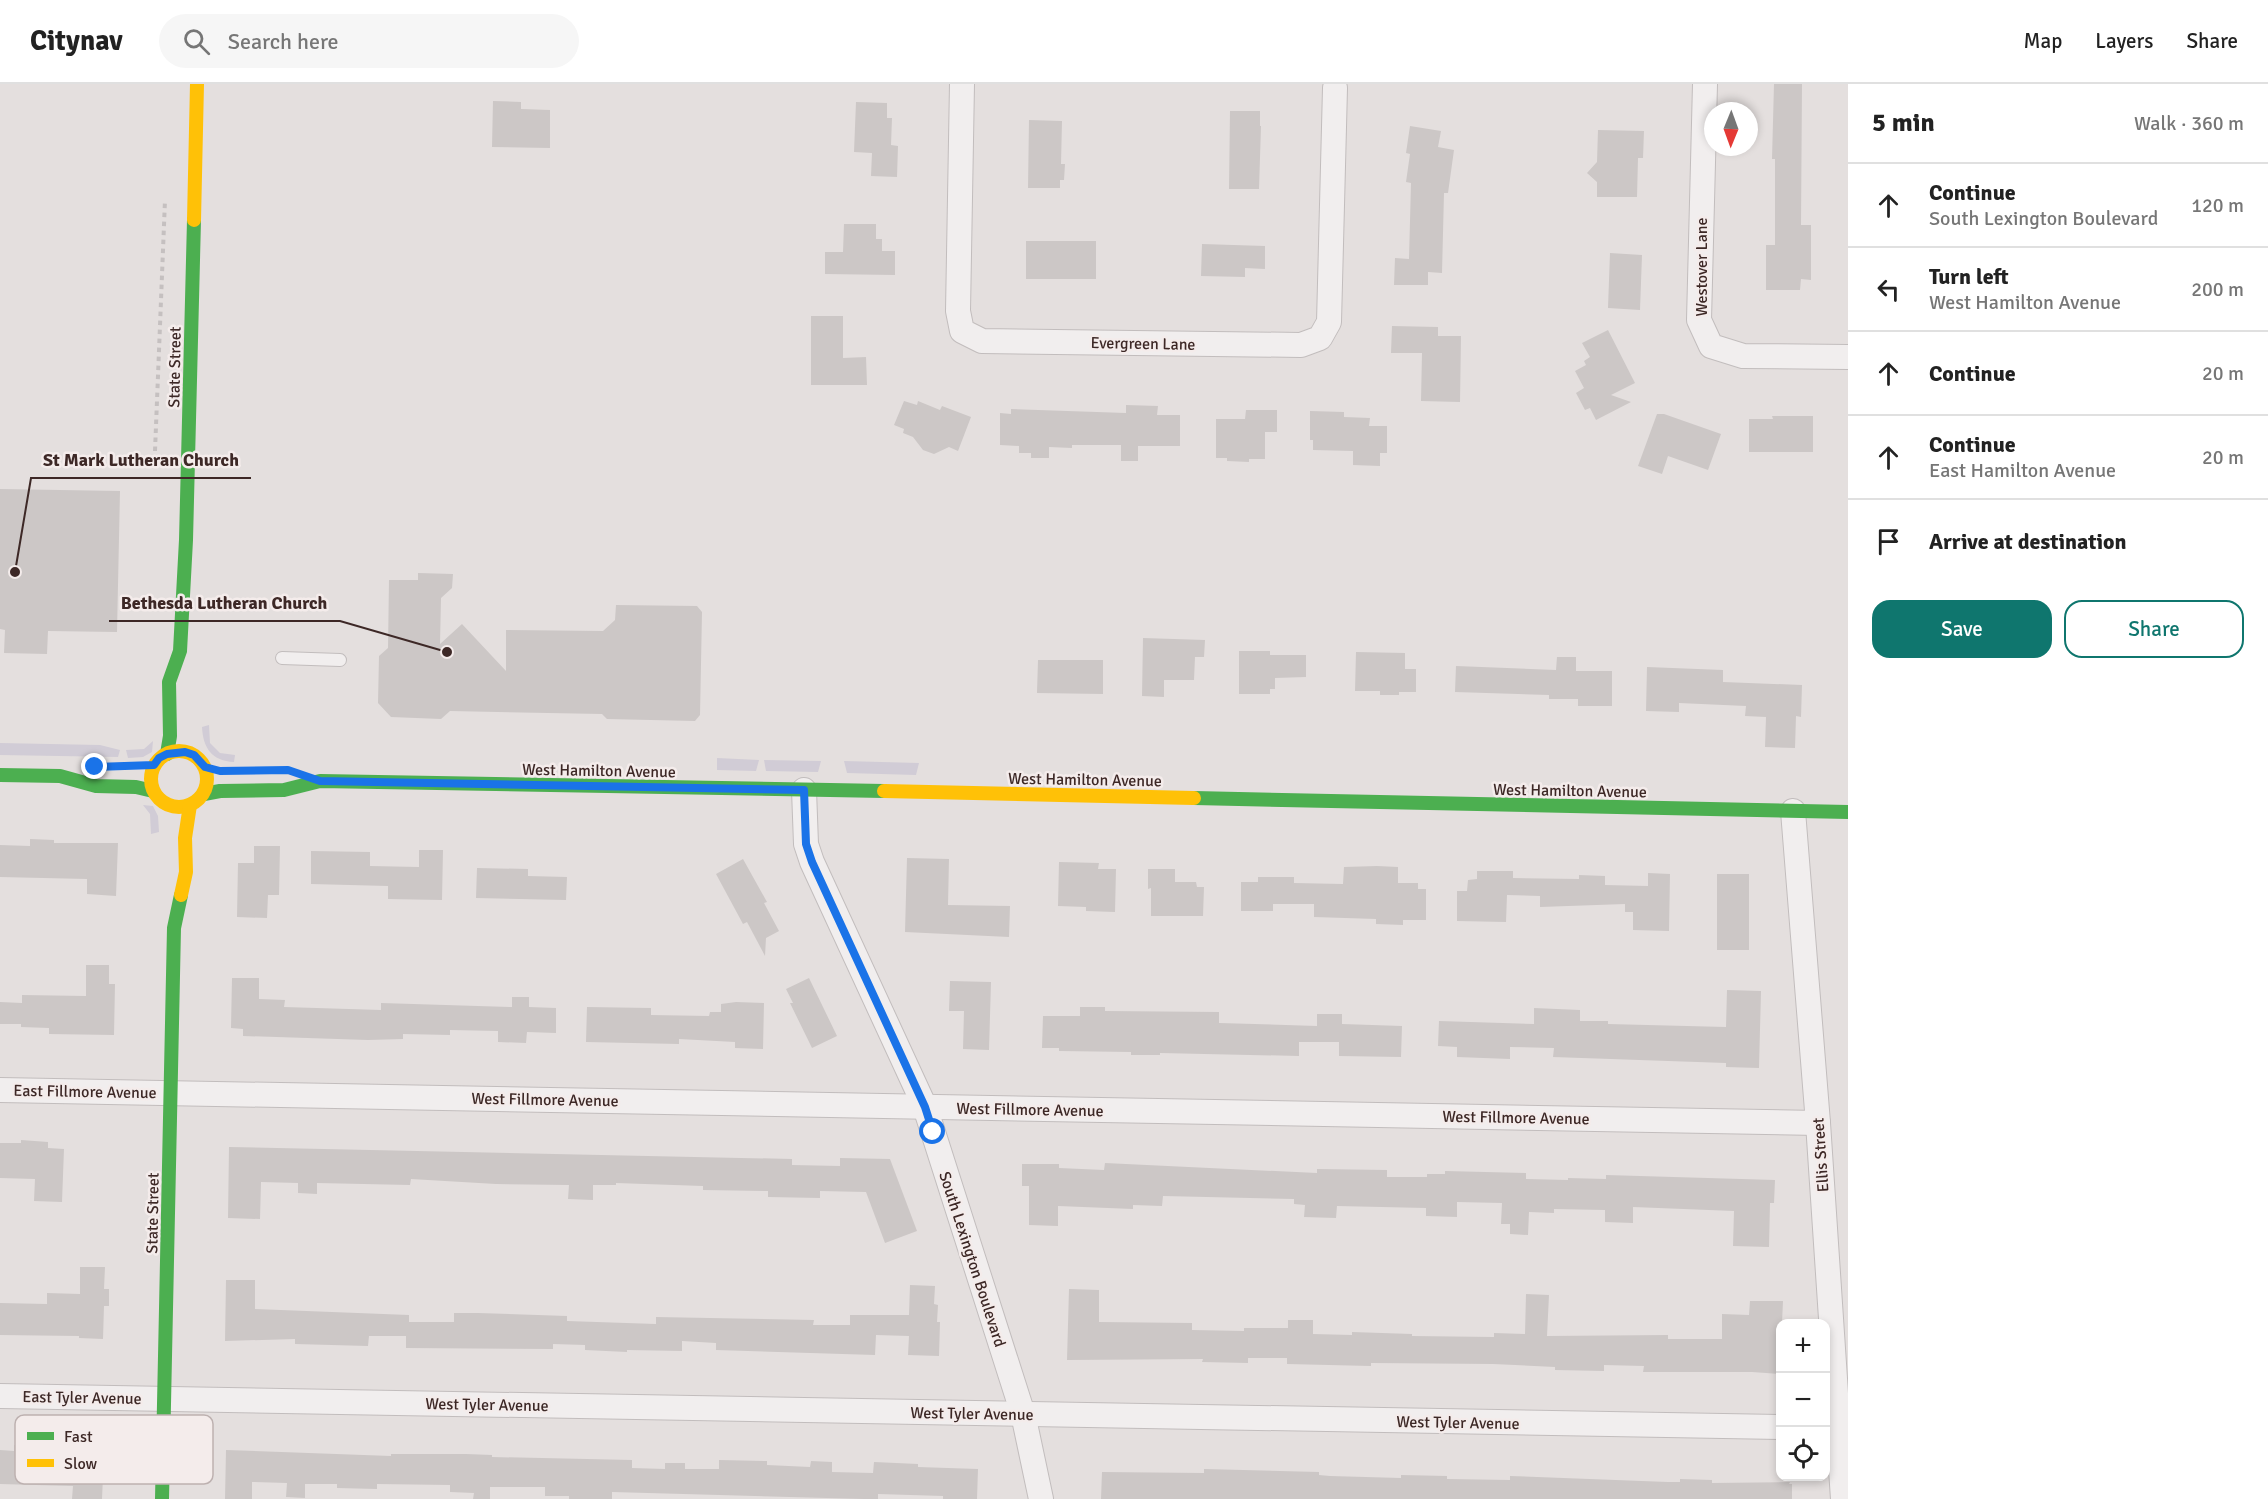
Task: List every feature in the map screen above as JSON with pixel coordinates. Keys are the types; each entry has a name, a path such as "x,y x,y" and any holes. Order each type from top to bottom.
{"street":[{"name":"State Street","path":"167,754 170,735 169,682 180,651 187,507 197,84"},
{"name":"Evergreen Lane","path":"962,84 958,311 962,331 982,341 1301,345 1320,338 1329,322 1335,88"},
{"name":"Westover Lane","path":"1705,84 1699,320 1711,346 1743,356 1848,357"},
{"name":"State Street","path":"180,651 187,671"},
{"path":"192,737 194,755"},
{"path":"185,752 194,755 205,767 207,776 204,794 190,805 173,807 163,803 153,791 151,783 154,765 159,758 167,754 185,752"},
{"path":"137,766 154,765"},
{"path":"205,767 220,771"},
{"path":"60,776 83,770"},
{"name":"West Hamilton Avenue","path":"299,774 320,781"},
{"path":"0,775 60,776 96,786 136,787 153,791"},
{"name":"West Hamilton Avenue","path":"204,794 219,791 284,790 320,781 1848,812"},
{"name":"South Lexington Boulevard","path":"804,790 806,844 812,862 925,1107 1023,1414 1041,1499"},
{"path":"163,803 165,818"},
{"name":"State Street","path":"174,928 186,872 185,838 190,805"},
{"name":"Ellis Street","path":"1793,811 1818,1123 1843,1499"},
{"name":"State Street","path":"164,1415 174,928 169,895"},
{"name":"East Fillmore Avenue","path":"0,1090 171,1093"},
{"name":"West Fillmore Avenue","path":"171,1093 1818,1123"},
{"name":"East Tyler Avenue","path":"0,1396 164,1399"},
{"name":"West Tyler Avenue","path":"164,1399 1776,1427"},
{"name":"State Street","path":"162,1484 162,1499"}],"lane":[{"path":"282,658 340,660"}],"path":[{"path":"155,451 166,190"}],"shaded area":[{"path":"209,725 210,743 220,753 235,755 234,762 220,759 210,752 204,741 202,727"},
{"path":"153,741 152,752 143,757 128,758 126,750 144,749"},
{"path":"0,743 100,745 120,750 118,757 0,755"},
{"path":"717,758 759,760 756,771 717,770"},
{"path":"764,760 821,761 818,772 766,771"},
{"path":"844,761 919,763 916,775 847,773"},
{"path":"143,805 153,806 158,816 159,832 151,834 150,814"}],"building":[{"path":"1774,84 1802,84 1801,225 1811,225 1811,280 1801,279 1800,290 1766,290 1766,245 1775,245 1775,159 1772,159"},
{"path":"493,101 521,102 521,109 550,110 550,148 492,147"},
{"path":"856,102 887,103 887,118 892,118 891,145 898,146 897,177 871,176 872,153 854,152"},
{"path":"1230,111 1260,111 1259,189 1229,189"},
{"path":"1029,120 1062,121 1061,164 1065,164 1064,180 1060,180 1060,188 1028,188"},
{"path":"1410,126 1441,131 1438,147 1454,150 1448,193 1444,193 1442,273 1428,272 1428,285 1394,285 1395,258 1409,259 1411,183 1406,182 1410,154 1406,153"},
{"path":"1598,130 1644,131 1643,158 1638,158 1637,197 1597,197 1597,182 1587,173 1597,162"},
{"path":"844,224 876,224 876,239 882,239 882,251 895,251 895,275 825,274 825,252 843,252"},
{"path":"1026,241 1096,241 1096,279 1026,279"},
{"path":"1202,244 1265,246 1265,269 1245,268 1245,277 1201,276"},
{"path":"1610,253 1642,255 1640,310 1608,308"},
{"path":"811,316 843,316 843,358 866,357 867,385 811,385"},
{"path":"1392,326 1438,327 1438,336 1461,336 1460,402 1421,401 1422,353 1391,353"},
{"path":"1608,330 1635,383 1611,395 1631,402 1596,420 1590,408 1585,410 1576,393 1584,388 1575,371 1586,365 1584,361 1590,357 1582,343"},
{"path":"904,401 917,405 918,401 940,410 942,406 971,417 958,451 949,447 934,454 923,450 913,437 903,433 904,429 894,425"},
{"path":"1126,405 1158,406 1157,415 1180,415 1180,446 1138,446 1138,461 1121,461 1121,445 1049,447 1049,458 1031,458 1031,453 1019,453 1019,446 1000,445 1000,413 1011,414 1011,409 1126,413"},
{"path":"1246,410 1277,410 1277,432 1265,432 1265,459 1249,459 1249,462 1216,458 1216,419 1245,419"},
{"path":"1310,411 1344,412 1344,417 1370,418 1369,426 1387,426 1387,453 1380,453 1380,466 1353,465 1353,451 1313,450 1313,440 1310,440"},
{"path":"1657,414 1664,414 1721,434 1708,470 1668,456 1662,474 1638,466"},
{"path":"1772,416 1813,416 1813,452 1749,452 1749,419 1773,419"},
{"path":"0,489 120,491 117,632 48,631 47,654 4,653 5,630 0,629"},
{"path":"418,573 453,574 452,588 441,598 440,644 462,624 506,671 506,630 603,631 615,620 616,605 697,606 702,612 700,715 695,721 607,719 602,714 450,711 441,719 391,717 378,703 379,656 388,648 389,580 418,580"},
{"path":"1143,638 1205,640 1204,657 1195,657 1194,680 1164,680 1164,697 1142,696"},
{"path":"1239,651 1270,651 1270,655 1306,655 1306,677 1275,678 1275,689 1270,689 1270,694 1239,694"},
{"path":"1356,652 1405,653 1405,669 1416,669 1416,692 1380,695 1380,691 1355,691"},
{"path":"1557,657 1576,657 1576,671 1612,671 1612,706 1578,706 1578,699 1549,699 1549,695 1455,692 1456,666 1556,670"},
{"path":"1038,660 1103,660 1103,694 1037,693"},
{"path":"1647,667 1723,670 1723,682 1802,685 1801,717 1796,716 1795,748 1765,747 1766,717 1745,716 1746,706 1679,703 1679,712 1646,711"},
{"path":"30,839 54,840 54,843 118,843 116,896 87,894 87,879 0,877 0,845 30,846"},
{"path":"254,846 280,846 279,895 268,895 267,918 237,917 238,863 254,863"},
{"path":"419,850 443,850 442,900 388,899 388,886 311,884 311,851 370,852 370,866 419,867"},
{"path":"907,858 949,859 948,905 1010,906 1009,937 905,932"},
{"path":"743,859 767,902 764,903 779,931 766,938 765,956 747,922 743,924 716,874"},
{"path":"1059,862 1099,863 1098,869 1116,869 1115,912 1086,911 1086,907 1058,906"},
{"path":"1344,867 1398,867 1398,883 1418,883 1418,889 1426,889 1426,920 1403,920 1403,925 1376,924 1376,919 1314,917 1314,904 1273,904 1273,911 1241,911 1241,882 1258,882 1258,877 1294,877 1294,883 1343,884"},
{"path":"477,868 528,869 528,876 567,877 566,900 476,898"},
{"path":"1148,869 1175,869 1175,882 1196,882 1197,887 1204,887 1203,916 1151,916"},
{"path":"1477,871 1513,871 1513,878 1579,879 1579,875 1605,876 1605,885 1648,886 1648,873 1670,874 1669,931 1633,930 1633,912 1625,912 1625,904 1540,907 1540,896 1507,895 1506,922 1457,921 1457,891 1467,891 1468,880 1477,879"},
{"path":"1717,874 1749,874 1749,950 1717,950"},
{"path":"86,965 109,965 109,984 115,984 114,1035 49,1034 49,1028 0,1024 0,1002 22,1003 22,995 86,996"},
{"path":"232,978 259,978 259,999 285,1000 284,1007 381,1010 381,1003 512,1007 512,997 529,997 529,1007 556,1008 556,1033 527,1032 526,1043 498,1042 498,1031 450,1030 450,1035 403,1034 403,1039 368,1040 243,1036 243,1029 231,1028"},
{"path":"809,978 837,1036 812,1048 790,1003 793,1003 786,989"},
{"path":"950,981 991,982 989,1050 963,1049 964,1011 949,1011"},
{"path":"1727,990 1761,991 1759,1068 1726,1067 1726,1063 1553,1057 1554,1048 1510,1047 1510,1059 1457,1057 1457,1047 1438,1046 1439,1021 1534,1024 1534,1008 1580,1010 1580,1021 1608,1021 1608,1024 1726,1027"},
{"path":"764,1003 763,1049 735,1048 735,1042 679,1039 679,1044 586,1042 587,1007 651,1008 651,1015 709,1016 710,1012 721,1012 721,1004"},
{"path":"1080,1007 1105,1007 1105,1011 1219,1012 1219,1023 1317,1026 1317,1014 1342,1014 1342,1024 1402,1026 1401,1057 1339,1056 1339,1042 1299,1042 1299,1056 1160,1053 1160,1055 1131,1055 1131,1052 1059,1051 1059,1048 1042,1048 1043,1016 1080,1016"},
{"path":"21,1140 48,1142 48,1148 64,1149 62,1202 34,1201 35,1179 0,1178 0,1143 21,1143"},
{"path":"229,1147 792,1159 792,1165 840,1166 840,1158 890,1159 917,1231 885,1243 866,1192 820,1191 820,1198 768,1197 768,1191 703,1190 703,1186 616,1183 616,1185 593,1185 593,1200 568,1199 569,1185 411,1179 410,1185 317,1183 317,1194 298,1193 298,1183 261,1182 260,1219 228,1218"},
{"path":"1105,1163 1317,1173 1317,1169 1387,1170 1387,1177 1427,1177 1427,1174 1445,1174 1445,1171 1526,1173 1526,1179 1606,1179 1606,1175 1775,1180 1774,1203 1770,1203 1769,1247 1733,1246 1734,1211 1633,1207 1633,1223 1605,1222 1605,1210 1554,1209 1554,1213 1529,1212 1528,1235 1510,1234 1510,1224 1501,1224 1502,1203 1457,1202 1457,1217 1426,1216 1426,1208 1337,1206 1336,1218 1304,1217 1305,1205 1294,1204 1294,1199 1163,1196 1162,1206 1133,1205 1133,1209 1058,1206 1058,1226 1029,1225 1029,1186 1022,1186 1022,1164 1059,1164 1059,1168 1104,1170"},
{"path":"80,1267 105,1267 104,1289 109,1289 109,1306 104,1306 103,1339 79,1338 79,1336 0,1335 0,1303 47,1304 47,1293 80,1294"},
{"path":"226,1280 255,1280 255,1309 409,1315 409,1322 454,1322 454,1313 478,1313 567,1316 567,1321 656,1324 656,1317 814,1320 813,1325 850,1325 850,1315 909,1315 910,1285 935,1286 934,1304 938,1305 937,1322 940,1322 939,1356 908,1355 909,1336 876,1335 875,1355 716,1350 716,1343 682,1341 682,1351 627,1350 627,1352 585,1350 585,1345 553,1344 553,1349 406,1348 406,1336 369,1336 368,1346 295,1344 295,1339 225,1341"},
{"path":"1069,1289 1099,1290 1099,1322 1192,1323 1192,1330 1244,1331 1244,1328 1288,1328 1288,1320 1313,1320 1313,1334 1352,1335 1352,1332 1412,1334 1412,1336 1494,1337 1494,1333 1525,1334 1526,1294 1549,1295 1547,1336 1668,1335 1668,1339 1722,1339 1722,1314 1749,1315 1750,1301 1783,1301 1782,1319 1776,1319 1776,1374 1643,1372 1644,1366 1604,1365 1604,1371 1555,1370 1555,1367 1493,1364 1371,1363 1371,1366 1287,1364 1287,1358 1248,1358 1248,1363 1202,1362 1203,1359 1067,1360"},
{"path":"15,1445 15,1484 103,1484 102,1499 72,1499 73,1486 0,1484 0,1450 14,1451"},
{"path":"226,1450 391,1456 391,1454 466,1454 492,1455 492,1457 632,1460 632,1468 665,1469 665,1463 685,1463 685,1469 719,1469 719,1460 767,1461 767,1465 810,1467 811,1461 832,1462 832,1472 873,1473 874,1462 918,1464 918,1467 978,1469 977,1499 878,1494 878,1499 864,1499 612,1492 612,1499 569,1499 569,1496 545,1496 545,1487 490,1487 490,1499 473,1499 474,1493 450,1492 450,1485 377,1484 377,1489 337,1488 337,1484 305,1484 305,1498 286,1497 287,1483 252,1482 252,1499 225,1499"},
{"path":"1204,1469 1319,1472 1319,1475 1330,1476 1401,1478 1401,1475 1447,1476 1447,1479 1510,1480 1510,1476 1668,1482 1680,1482 1680,1479 1712,1480 1712,1483 1790,1482 1792,1499 1101,1499 1102,1472 1204,1473"}],"traffic: fast":[{"path":"167,754 170,736 169,682 180,651 186,540 194,220"},
{"path":"0,775 60,776 96,786 136,787 153,791"},
{"path":"204,794 220,791 284,790 320,781 884,791"},
{"path":"1194,798 1848,812"},
{"path":"164,1415 174,928 181,895"},
{"path":"162,1484 162,1499"}],"traffic: slow":[{"path":"194,220 197,84"},
{"path":"173,751 185,751 199,759 207,773 207,779 205,790 199,799 185,807 173,807 156,795 151,785 151,773 163,756 173,751"},
{"path":"884,791 1194,798"},
{"path":"181,895 186,872 185,838 190,805"}],"place":[{"name":"St Mark Lutheran Church","path":"15,572"},
{"name":"Bethesda Lutheran Church","path":"447,652"}],"route":[{"path":"95,767 154,765 159,758 167,754 185,752 194,755 205,767 220,771 288,770 320,781 804,790 806,844 812,862 925,1107 933,1132"}]}
